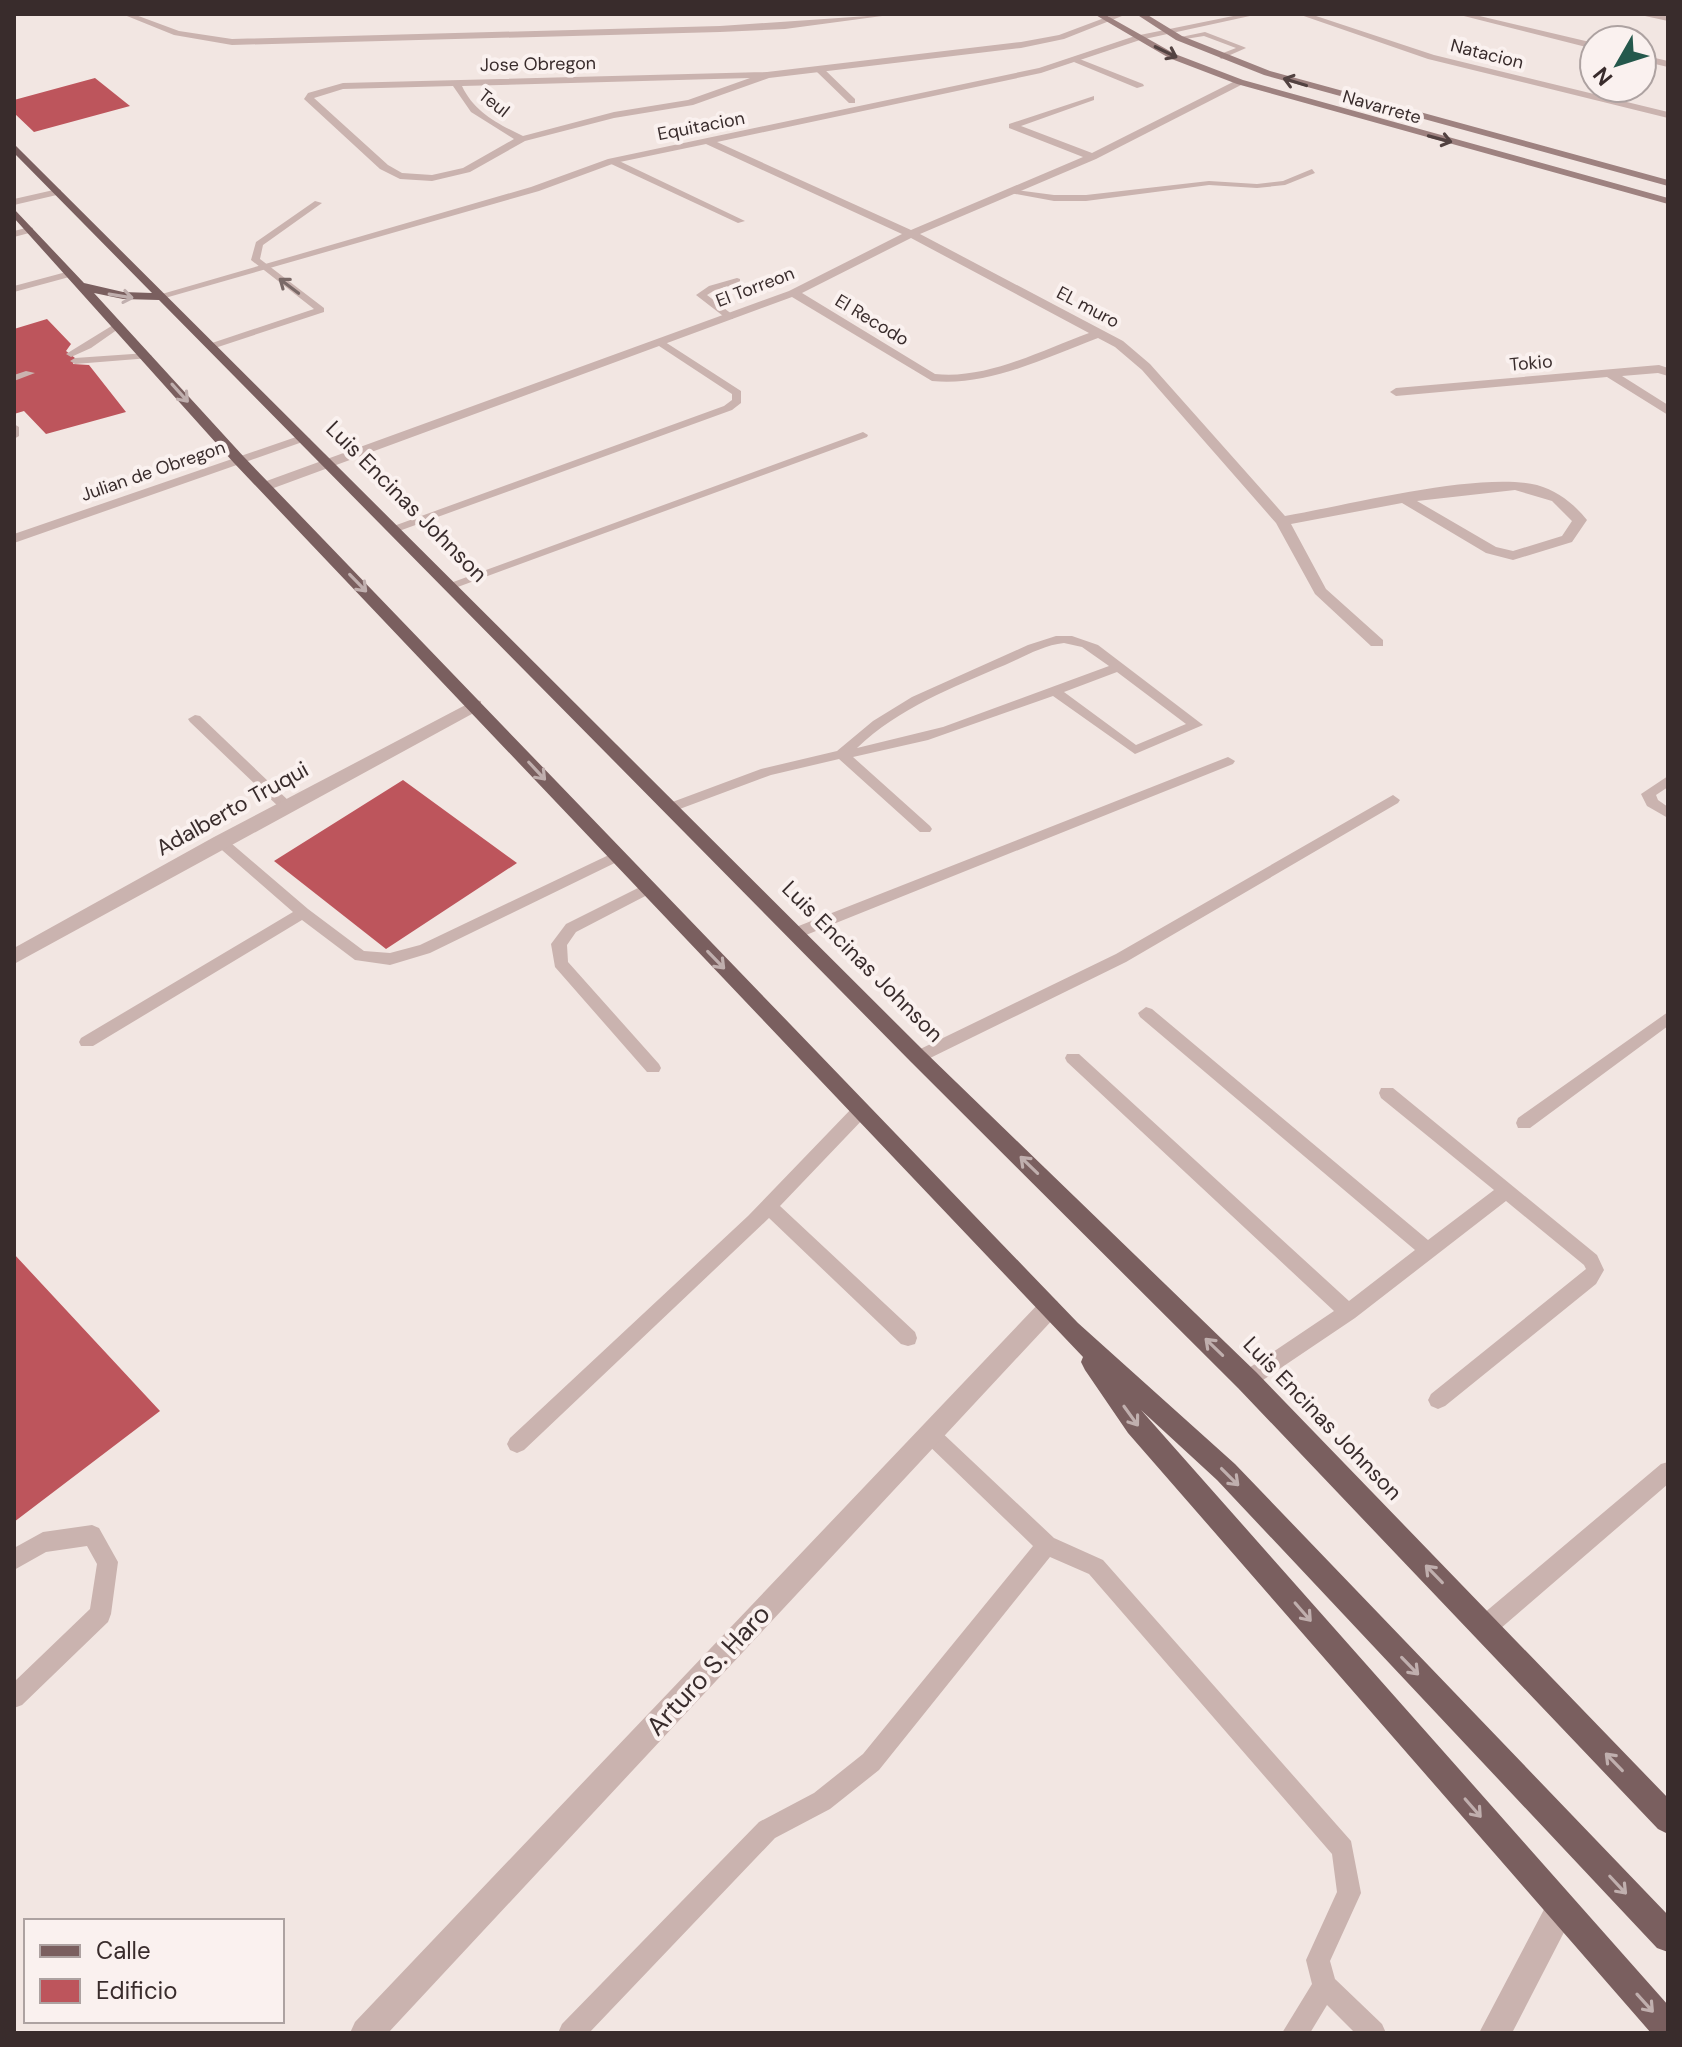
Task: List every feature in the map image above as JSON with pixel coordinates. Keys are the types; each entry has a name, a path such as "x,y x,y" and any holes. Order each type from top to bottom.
{"main road":[{"name":"Navarrete","path":"1098,14 1172,56 1240,82 1668,201"},
{"name":"Navarrete","path":"1140,14 1167,32 1221,57 1338,95 1668,183"},
{"name":"Luis Encinas Johnson","path":"14,147 918,1057 1247,1380 1668,1819"},
{"path":"1516,160 1524,154 1532,154 1606,173 1637,175"},
{"path":"14,212 22,232 76,279 239,460 860,1111 1070,1330 1226,1472 1668,1937"},
{"path":"76,279 105,293 137,298 161,296"},
{"path":"1070,1330 1137,1425 1668,2029"}],"street":[{"path":"126,14 153,28 191,38 232,42 785,26 893,14"},
{"path":"769,14 785,26"},
{"name":"Jose Obregon","path":"767,75 690,103 614,115 522,139 466,170 432,178 400,176 384,167 309,99 311,95 343,86 767,75 820,70 937,57 1061,37 1123,14"},
{"name":"Equitacion","path":"161,296 535,189 612,161 1077,60 1138,38 1255,14"},
{"name":"Natacion","path":"1302,14 1431,57 1668,115"},
{"path":"1460,14 1578,42"},
{"path":"1648,14 1668,18"},
{"path":"621,23 631,32"},
{"path":"937,57 949,66"},
{"name":"Teul","path":"456,82 470,108 494,126 522,139"},
{"name":"El Torreon","path":"266,486 793,293 911,234 1092,157 1240,82"},
{"path":"1091,98 1012,126 1092,157"},
{"path":"1649,110 1668,99"},
{"name":"EL muro","path":"709,142 911,234 1119,344 1146,367 1282,521 1320,591 1377,643"},
{"name":"El Recodo","path":"793,293 932,377 958,380 1100,333"},
{"name":"Tokio","path":"1396,392 1665,368"},
{"path":"1612,375 1668,411"},
{"name":"Julian de Obregon","path":"14,539 304,439"},
{"path":"1282,521 1447,491 1515,486 1535,489 1557,498 1580,520 1567,539 1513,556 1491,550 1406,500"},
{"name":"Adalberto Truqui","path":"14,957 220,841 475,705"},
{"name":"Arturo S. Haro","path":"366,2033 1049,1308"},
{"path":"1495,2033 1561,1909"}],"lane":[{"path":"1179,38 1205,34 1242,48 1221,57"},
{"path":"1077,60 1140,86"},
{"path":"820,70 852,101"},
{"path":"612,161 741,221"},
{"path":"1009,192 1054,198 1086,198 1209,183 1257,186 1285,183 1312,171"},
{"path":"14,202 58,192"},
{"path":"212,346 321,310 255,260 259,244 318,203"},
{"path":"14,289 76,279"},
{"path":"730,317 701,295 712,288 737,281"},
{"path":"118,325 73,357 147,356"},
{"path":"395,529 713,413 737,401 737,393 659,342"},
{"path":"14,378 23,369"},
{"path":"14,427 14,436"},
{"path":"451,585 863,435"},
{"path":"842,754 866,729 907,703 1046,643 1074,639 1088,644 1196,725 1135,750 1055,691"},
{"path":"672,807 795,764 884,748 923,737 1118,667"},
{"path":"195,719 286,806"},
{"path":"842,754 925,829"},
{"path":"796,933 1228,761"},
{"path":"1668,780 1648,794 1652,803 1668,813"},
{"path":"918,1057 1121,958 1393,800"},
{"path":"220,841 303,913 360,956 390,959 425,949 618,856"},
{"path":"648,888 571,928 559,944 560,963 653,1068"},
{"path":"87,1042 303,913"},
{"path":"1146,1013 1428,1251"},
{"path":"1524,1123 1668,1018"},
{"path":"1073,1058 1348,1312"},
{"path":"1387,1093 1591,1260 1595,1270 1590,1278 1438,1400"},
{"path":"517,1444 768,1206 860,1111"},
{"path":"1247,1380 1348,1312 1507,1190"},
{"path":"768,1206 908,1338"},
{"path":"930,1434 1047,1545 1096,1567 1343,1849 1349,1893 1318,1960 1325,1986 1373,2033"},
{"path":"1485,1627 1668,1471"},
{"path":"14,1560 43,1542 92,1535 108,1562 100,1614 14,1697"},
{"path":"571,2033 767,1830 822,1801 871,1762 1047,1545"},
{"path":"1295,2033 1325,1986"}],"building":[{"path":"95,78 130,106 34,132 14,113 14,100"},
{"path":"47,319 71,344 66,351 75,358 73,364 89,365 126,412 46,434 24,411 14,414 14,329"},
{"path":"403,780 517,863 386,949 274,861"},
{"path":"14,1254 160,1411 14,1522"}]}
